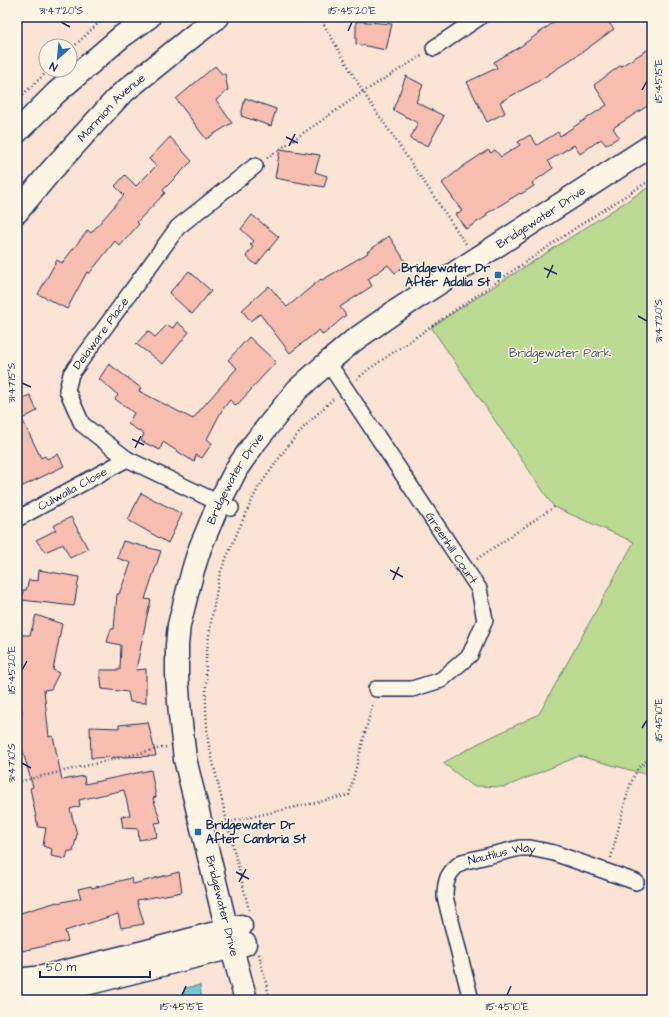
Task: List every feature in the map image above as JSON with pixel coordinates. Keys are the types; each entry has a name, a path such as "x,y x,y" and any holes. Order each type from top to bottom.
{"main road":[{"path":"17,132 56,92 121,37 149,17"},
{"name":"Marmion Avenue","path":"17,212 50,172 120,95 218,17"},
{"name":"Bridgewater Drive","path":"335,375 353,341 393,313 652,145"},
{"name":"Bridgewater Drive","path":"246,1000 242,935 212,868 189,779 180,715 177,676 179,625 200,548 225,506 250,474 276,436 303,403 335,375 384,335 588,201 652,161"},
{"name":"Bridgewater Drive","path":"225,506 201,588 190,646 191,687 196,740 206,791 221,824 242,935 260,1000"},
{"path":"17,980 43,977 144,952 242,935"},
{"path":"17,995 29,995 74,987 242,935"}],"street":[{"path":"434,48 480,17"},
{"name":"Delaware Place","path":"225,506 127,459 82,424 67,390 71,374 178,227 255,166"},
{"name":"Greenhill Court","path":"335,375 479,589 485,620 470,655 441,680 412,689 376,689"},
{"name":"Culwalla Close","path":"17,518 127,459"},
{"name":"Nautilus Way","path":"471,1000 445,896 445,887 449,875 454,868 462,862 520,848 530,848 554,853 636,882"}],"path":[{"path":"78,42 105,17"},
{"path":"322,17 323,23 363,92 470,250"},
{"path":"255,166 363,92 434,48"},
{"path":"17,100 40,78"},
{"path":"270,1000 242,935 221,824 208,740 206,711 206,656 220,573 244,517 258,488 287,447 305,426 330,402 335,375 369,369 577,227 652,179"},
{"path":"465,567 554,507"},
{"path":"221,824 349,795 376,689"},
{"path":"17,782 183,743"},
{"path":"606,871 613,851 630,785 638,768 652,757"}],"green space":[{"name":"Bridgewater Park","path":"652,185 652,776 579,756 505,787 473,786 443,763 479,743 539,714 634,542 554,507 431,327"}],"water":[{"path":"200,985 202,1000 182,1000 185,988"}],"building":[{"path":"561,17 604,17 614,29 537,82 500,102 505,113 487,122 467,82 497,68 494,62 521,46"},
{"path":"356,21 392,24 386,50 356,44"},
{"path":"652,47 652,103 613,128 619,137 606,145 601,139 580,154 574,145 548,161 553,168 532,183 534,186 486,214 487,216 466,229 455,214 462,211 442,183 465,165 488,150 491,153 495,150 501,157 520,145 518,142 530,135 537,145 558,132 560,136 607,105 594,85 621,65"},
{"path":"215,66 222,74 225,74 228,90 216,100 232,123 206,139 176,99"},
{"path":"406,76 423,85 416,102 444,116 428,146 410,139 418,123 393,110"},
{"path":"245,98 276,109 271,126 241,116"},
{"path":"170,137 192,161 163,190 165,193 137,222 139,224 120,246 115,241 89,274 87,272 67,309 38,294 57,260 62,263 88,230 91,233 124,195 115,186 125,175 136,186 156,166 149,159"},
{"path":"280,149 320,155 315,172 327,176 324,187 275,178"},
{"path":"252,215 279,237 256,265 246,256 253,247 250,245 254,241 241,229"},
{"path":"389,236 407,264 395,273 388,265 368,279 372,286 340,307 346,315 323,335 319,330 290,353 260,314 250,321 242,310 269,286 287,307 321,279 322,280 368,253 367,252"},
{"path":"189,271 211,291 192,314 169,293"},
{"path":"177,322 189,332 163,364 136,344 148,331 155,337 167,325 173,328"},
{"path":"249,337 276,362 236,406 230,400 222,410 207,439 212,443 202,458 196,455 194,462 163,442 160,450 141,441 144,434 128,424 134,413 115,399 118,395 99,379 109,364 141,388 139,391 193,419 237,368 228,360"},
{"path":"30,395 37,411 22,419 41,458 45,456 47,459 58,454 64,466 17,489 17,400"},
{"path":"141,493 182,514 168,543 128,520"},
{"path":"71,517 88,549 70,558 63,544 45,552 36,540 56,530 53,526"},
{"path":"123,541 161,551 145,599 151,600 136,670 146,669 146,703 130,702 128,692 102,689 100,670 120,670 121,645 107,642 111,629 114,629 117,594 119,594 131,563 117,558"},
{"path":"39,570 79,577 74,606 22,600 23,590 26,590 29,580 38,581"},
{"path":"36,615 62,624 53,670 59,673 51,689 44,690 49,737 53,736 62,780 84,776 85,784 151,770 156,797 153,798 161,822 155,823 157,837 139,840 138,829 123,828 121,816 130,815 124,790 79,800 80,806 70,809 77,834 73,852 68,851 66,859 51,856 52,849 43,846 46,828 38,827 30,788 33,787 17,731 17,714 22,713 18,681 22,681 20,653 21,635 30,635"},
{"path":"148,722 156,756 91,758 90,727 119,728 119,725"},
{"path":"179,872 182,892 137,900 144,924 121,928 118,914 65,931 68,941 22,951 17,914 57,902 81,898 78,889 91,886 92,888 131,878 133,884"}],"place":[{"name":"Bridgewater Dr After Adalia St","path":"498,275"},
{"name":"Bridgewater Dr After Cambria St","path":"198,832"}]}
